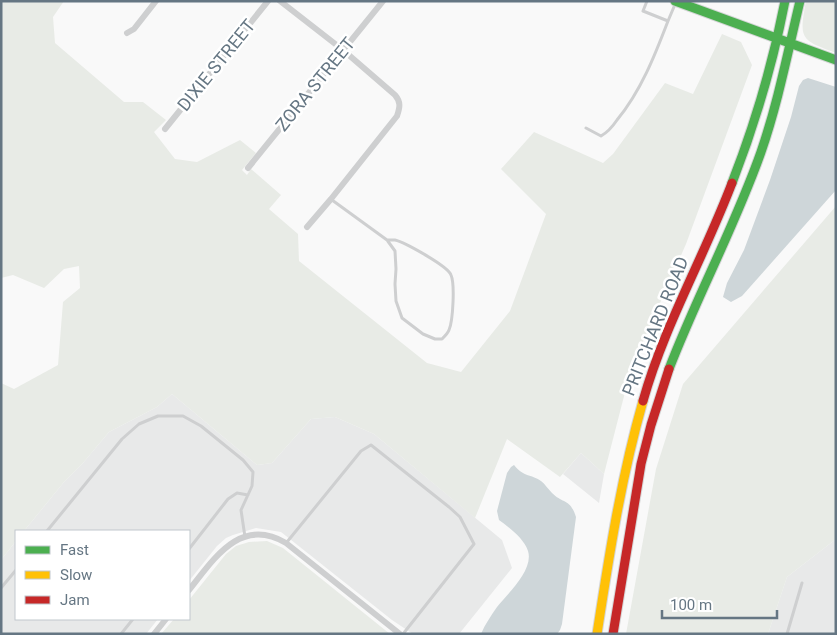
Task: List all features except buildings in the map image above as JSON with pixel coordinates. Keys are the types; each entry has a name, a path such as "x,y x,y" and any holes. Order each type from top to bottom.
{"main road":[{"path":"676,1 836,60"},
{"name":"PRITCHARD ROAD","path":"597,634 626,462 636,422 654,365 670,324 718,216 746,146 762,96 785,1"},
{"name":"PRITCHARD ROAD","path":"613,634 641,464 651,425 680,340 733,223 761,152 777,98 800,1"}],"street":[{"path":"127,33 134,29 156,1"},
{"name":"DIXIE STREET","path":"165,129 268,1"},
{"path":"280,1 343,50 395,95 400,102 397,116 307,227"},
{"name":"ZORA STREET","path":"248,168 383,1"},
{"path":"190,589 216,555 226,546 245,537 268,536 286,543 402,634"},
{"path":"154,634 165,620"}],"lane":[{"path":"647,1 643,11 668,21"},
{"path":"586,128 601,136 620,117 648,71 676,1"},
{"path":"331,199 387,240 395,251 396,269 394,284 396,300 402,318 423,334 435,339 442,339 449,331 452,316 452,276 449,271 430,257 394,240 387,240"},
{"path":"48,530 122,439 139,424 158,416 183,416 201,426 243,460 253,472 252,486 241,510 245,537"},
{"path":"286,543 361,451 371,445 460,517 474,544 402,634"},
{"path":"190,548 228,499 237,493 248,495"},
{"path":"1,588 15,571"},
{"path":"786,634 802,582"},
{"path":"121,634 132,620"}],"shaded area":[{"path":"1,1 64,1 53,17 55,43 124,102 143,102 166,120 154,132 175,159 197,162 240,140 256,153 242,170 247,175 251,169 281,195 269,209 298,234 299,261 427,363 461,372 510,311 546,214 501,169 534,132 603,163 613,154 665,83 693,94 722,34 741,42 752,65 686,244 631,369 604,474 581,453 560,477 507,439 475,518 374,434 335,417 311,419 272,463 257,465 172,394 157,407 109,432 64,482 25,530 15,530 15,542 1,560 1,383 14,389 58,365 63,302 80,288 79,266 64,269 44,288 13,275 1,278"},
{"path":"806,1 836,1 836,53 815,45 805,36 803,23"},
{"path":"808,78 836,87 836,190 742,296 731,302 723,297 727,283 744,250 770,180 799,86 803,80"},
{"path":"836,206 836,539 787,577 768,634 626,634 656,469 683,384"},
{"path":"172,394 257,465 272,463 311,419 335,417 374,434 502,540 512,568 459,634 413,634 392,620 281,532 256,528 226,538 217,546 190,580 190,530 25,530 64,482 109,432 157,407"},
{"path":"581,453 604,474 599,503 563,474"},
{"path":"514,465 521,472 541,481 552,493 569,504 576,517 562,624 557,634 481,634 497,607 523,574 529,558 528,551 523,542 499,520 497,511 507,473"},
{"path":"836,539 836,634 768,634 787,577"},
{"path":"267,541 283,548 390,634 161,634 173,620 190,620 190,599 226,554 236,546 249,542"},
{"path":"15,542 15,620 157,620 146,634 1,634 1,560"}],"traffic: fast":[{"path":"675,1 836,60"},
{"path":"732,183 763,93 785,1"},
{"path":"669,369 740,207 761,152 778,96 800,1"}],"traffic: slow":[{"path":"597,634 622,488 643,401"}],"traffic: jam":[{"path":"643,401 673,319 732,183"},
{"path":"613,634 641,464 669,369"}]}
